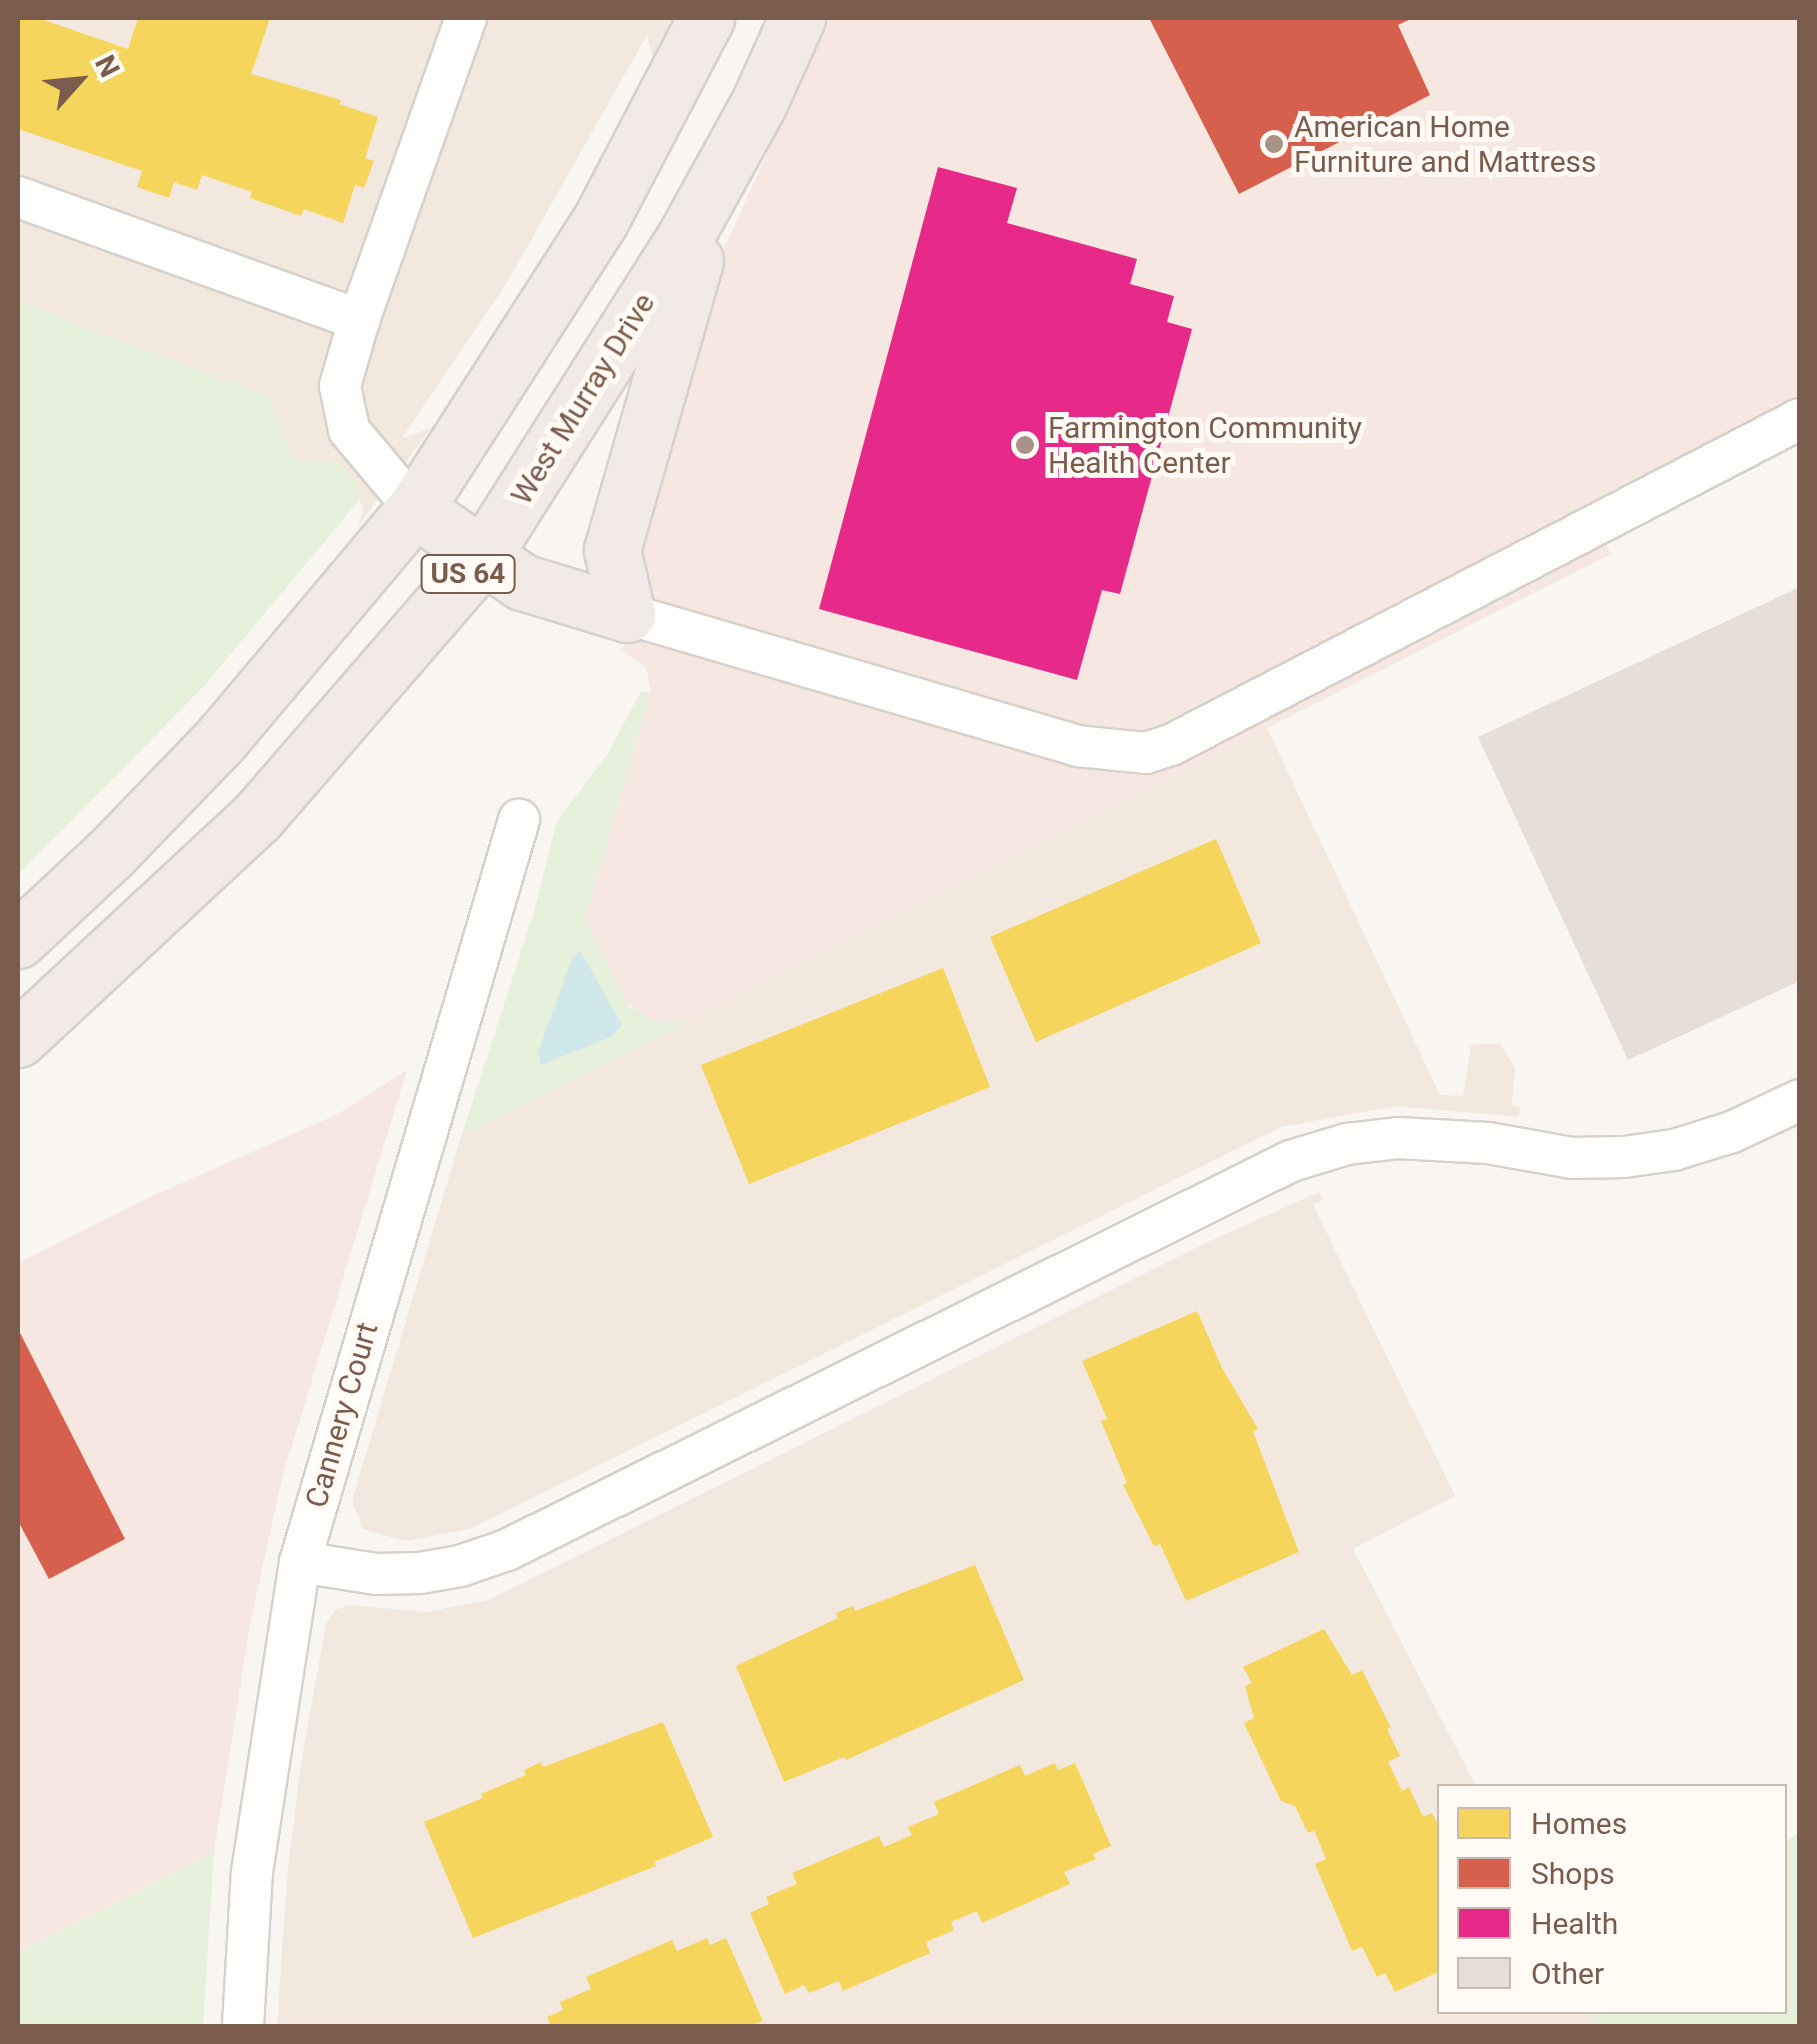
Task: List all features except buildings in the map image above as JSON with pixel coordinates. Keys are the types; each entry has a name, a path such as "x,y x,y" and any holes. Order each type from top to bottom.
{"highway":[{"name":"West Murray Drive","path":"18,1039 257,817 482,558 608,363 758,103 797,18"},
{"name":"US 64","path":"18,940 111,853 221,739 414,509 600,222 695,21"},
{"path":"627,614 615,579 612,550 696,258 758,103"},
{"path":"414,509 522,582 627,614"}],"street":[{"path":"414,509 348,430 340,386 359,320 466,18"},
{"path":"18,197 359,320"},
{"path":"627,614 1078,746 1146,753 1173,744 1800,419"},
{"name":"Cannery Court","path":"243,2026 252,1872 300,1562 519,820"},
{"path":"300,1562 376,1574 420,1573 460,1566 507,1550 1291,1160 1347,1144 1398,1138 1488,1143 1572,1158 1624,1157 1674,1150 1718,1137 1800,1100"}],"shaded area":[{"path":"18,18 674,18 653,60 647,35 505,286 401,439 431,428 358,526 363,510 354,479 337,462 293,460 270,397 18,301"},
{"path":"828,18 1799,18 1799,442 1604,541 1611,554 686,1022 668,1024 644,1016 622,998 585,919 651,693 646,668 622,650 648,583 638,559 718,262"},
{"path":"1267,728 1440,1095 1463,1096 1471,1045 1500,1043 1515,1068 1512,1105 1520,1107 1519,1117 1396,1106 1281,1127 470,1529 405,1541 363,1529 352,1501 462,1134"},
{"path":"407,1070 282,1478 250,1625 214,1852 18,1953 18,1263 150,1197 338,1114"},
{"path":"1319,1192 1322,1200 1313,1205 1455,1496 1353,1549 1475,1784 1437,1784 1437,2014 1592,2014 1595,2019 1583,2026 277,2026 287,1876 301,1763 326,1624 335,1610 349,1605 426,1612 489,1600 1208,1242"}],"green space":[{"path":"18,301 270,397 293,460 337,462 354,479 361,498 204,686 18,875"},
{"path":"641,691 651,693 585,919 630,1007 656,1021 686,1022 462,1134 535,909 557,821 609,752"},
{"path":"1799,1833 1799,2026 1583,2026 1595,2019 1592,2014 1787,2014 1787,1841"},
{"path":"214,1852 203,2026 18,2026 18,1953"}],"water":[{"path":"580,950 622,1025 611,1037 541,1065 538,1052 571,961"}],"place":[{"name":"American Home Furniture and Mattress","path":"1274,144"},
{"name":"Farmington Community Health Center","path":"1025,445"}]}
